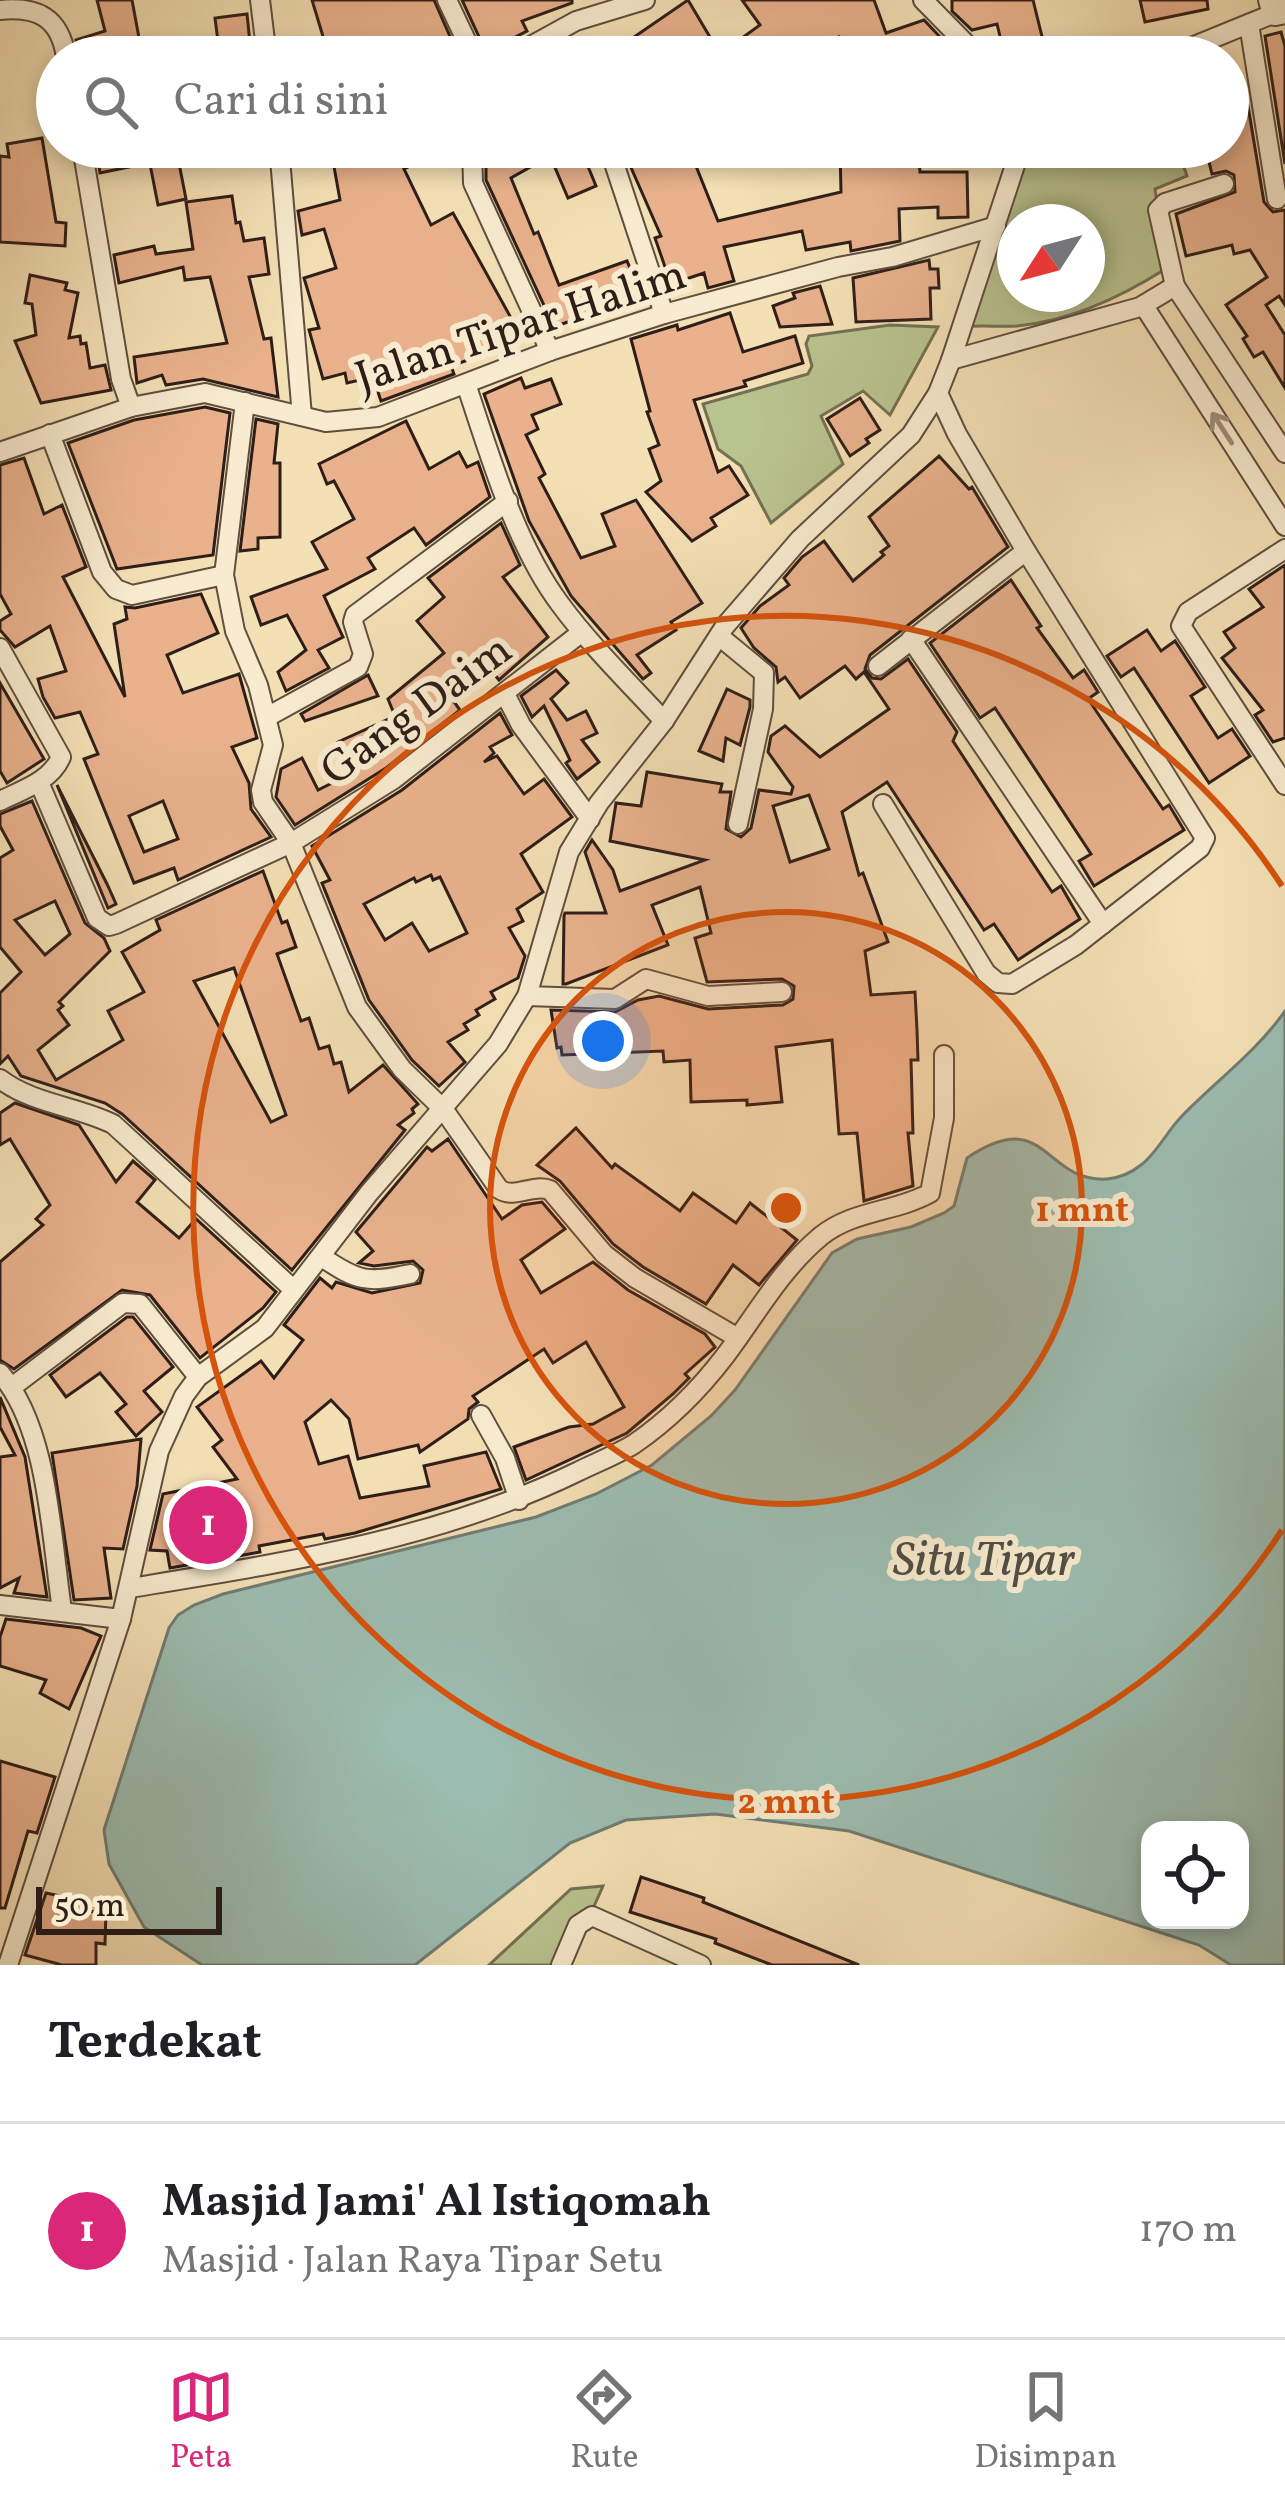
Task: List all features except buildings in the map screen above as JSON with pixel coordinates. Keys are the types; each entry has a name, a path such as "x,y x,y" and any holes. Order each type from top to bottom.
{"street":[{"path":"260,0 264,36"},
{"path":"447,0 464,36"},
{"path":"550,36 576,22 645,0"},
{"path":"923,0 958,36"},
{"path":"0,10 47,7 59,36"},
{"path":"1219,36 1277,8"},
{"path":"1249,24 1276,200"},
{"path":"86,168 122,379 131,407"},
{"path":"281,168 302,416"},
{"path":"473,168 473,183 550,351"},
{"path":"616,168 664,314"},
{"path":"8,1965 122,1619 159,1450 172,1417 198,1377 249,1341 294,1291 369,1193 498,1044 527,996 569,852 590,819 664,721 719,636 800,539 911,435 938,393 951,360 1014,168"},
{"path":"1224,184 1165,203 1158,210 1175,286 1285,453"},
{"name":"Jalan Tipar Halim","path":"0,452 131,407 206,393 326,422 351,422 664,314 996,226"},
{"path":"951,360 1144,306 1175,286"},
{"path":"1144,306 1285,526"},
{"path":"466,384 508,501 543,578 581,632 664,721"},
{"path":"883,804 986,973 998,983 1012,984 1103,924 1200,848 1204,833 1026,550 938,393"},
{"path":"245,402 224,574 235,631 266,717 272,758 261,790 263,802 291,843 357,1007 402,1069 444,1110 499,1189 505,1193 542,1186 550,1190 604,1254 670,1300 738,1338"},
{"path":"50,434 102,572 116,589 132,595 224,574"},
{"path":"266,717 358,667 363,654 352,622 355,615 508,501"},
{"path":"1285,548 1188,612 1181,626 1285,785"},
{"path":"878,666 1026,550"},
{"name":"Gang Daim","path":"39,782 94,913 109,926 291,843 394,778 581,632"},
{"path":"719,636 764,673 764,709 738,824"},
{"path":"911,639 1103,924"},
{"path":"0,648 60,751 56,769 0,800"},
{"path":"505,694 520,725 590,819"},
{"path":"527,996 615,999 646,979 708,996 782,992"},
{"path":"130,1588 276,1564 411,1534 519,1499 631,1445 685,1404 787,1270 827,1231 930,1193 944,1118 944,1055"},
{"path":"0,1079 17,1092 113,1124 294,1291"},
{"path":"322,1257 357,1279 378,1281 410,1274"},
{"path":"62,1610 38,1457 26,1415 6,1380 132,1301 140,1304 198,1377"},
{"path":"482,1415 505,1458 519,1499"},
{"path":"0,1605 122,1619"},
{"path":"561,1965 578,1925 592,1916 701,1965"}],"green space":[{"path":"1015,168 1184,168 1187,176 1155,189 1167,268 1105,301 1105,204 1002,204"},
{"path":"997,220 997,312 1078,312 1017,326 960,327"},
{"path":"890,325 938,327 890,415 863,391 821,416 843,464 771,523 741,466 718,449 703,404 808,374 812,366 806,344 809,336"},
{"path":"603,1886 568,1965 489,1965 571,1889"}],"water":[{"name":"Situ Tipar","path":"1285,1011 1285,1965 1231,1965 1199,1945 1150,1929 1249,1929 1249,1821 1141,1821 1141,1926 849,1831 715,1814 626,1820 570,1843 415,1965 202,1965 144,1927 109,1864 104,1830 169,1628 178,1615 223,1594 536,1517 652,1465 735,1390 832,1253 857,1239 911,1227 954,1206 967,1158 1014,1139 1030,1142 1086,1177 1116,1178 1147,1160 1182,1116 1249,1053"}],"place":[{"name":"Masjid Jami' Al Istiqomah","path":"208,1525"}]}
